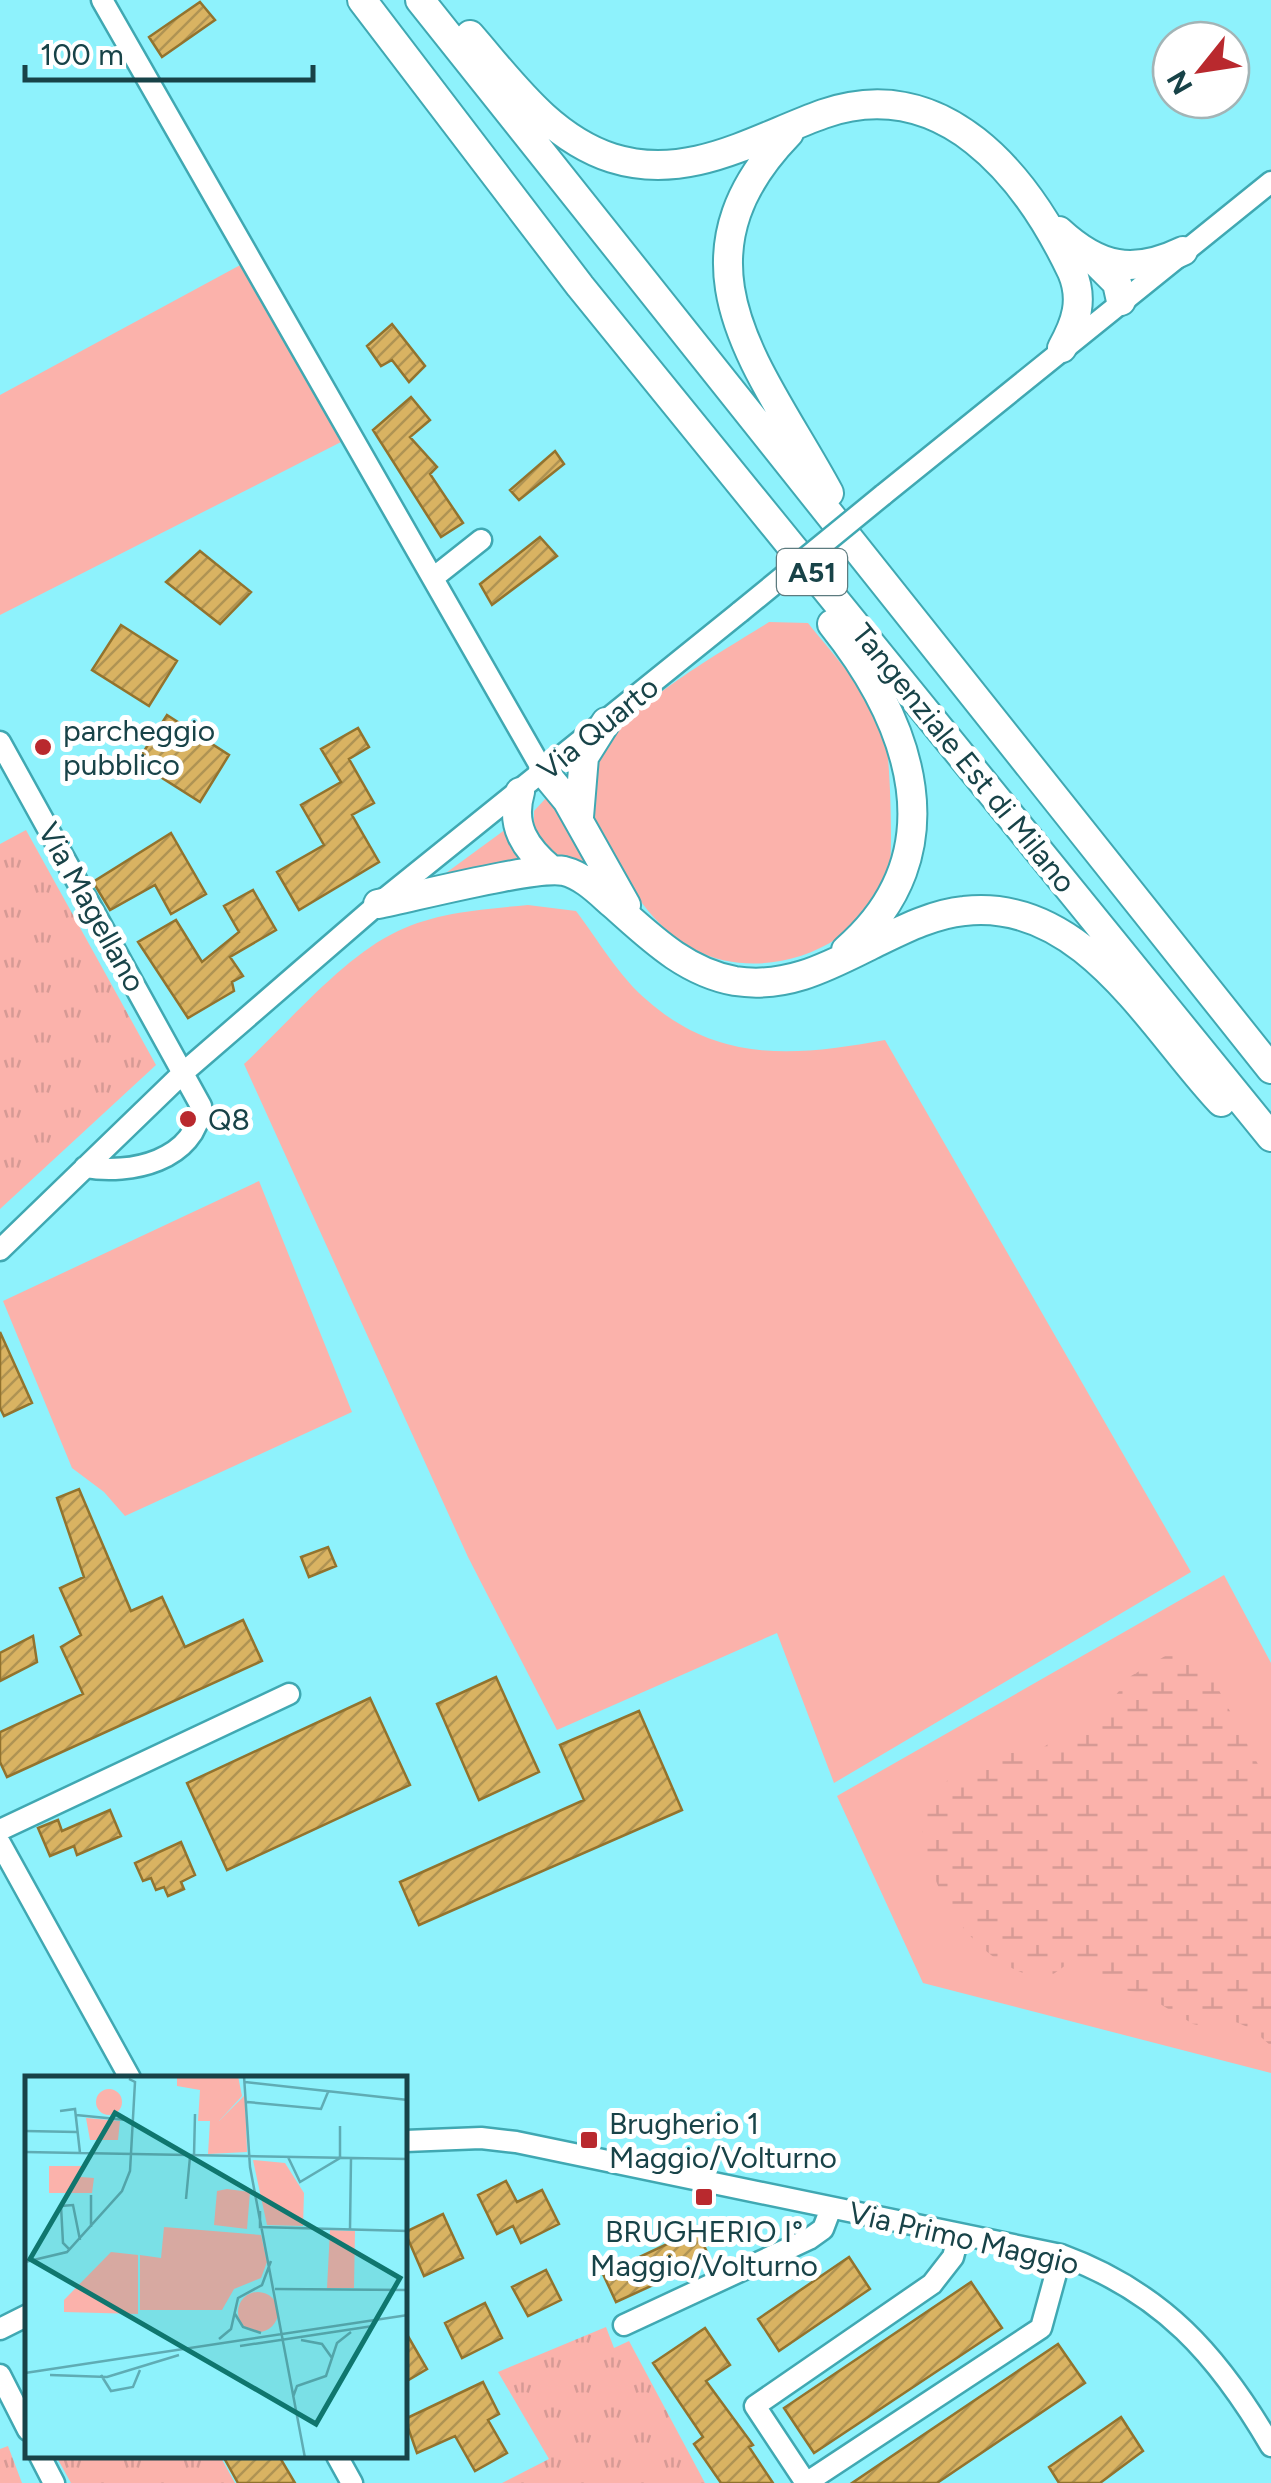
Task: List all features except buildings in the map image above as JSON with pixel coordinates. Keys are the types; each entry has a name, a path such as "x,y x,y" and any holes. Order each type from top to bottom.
{"highway":[{"name":"Tangenziale Est di Milano","path":"362,0 580,286 1271,1137"},
{"name":"Tangenziale Est di Milano","path":"420,0 1271,1069"},
{"path":"440,0 544,117 567,136 610,158 658,166 691,163 862,105 897,106 939,116 984,144 1034,205 1117,283 1116,304 1091,298 1078,285 1034,205"},
{"path":"797,126 762,163 738,206 731,233 731,284 742,332 761,381 866,560"},
{"path":"1090,256 1114,266 1140,267 1183,251"},
{"path":"1062,348 1077,315 1078,285"},
{"path":"580,286 736,501 855,654 895,728 912,810 907,862 878,917 822,969"},
{"path":"582,828 578,800 582,764 606,722"},
{"path":"543,771 567,800 640,928"},
{"path":"520,792 516,810 519,830 530,849 551,870"},
{"path":"378,904 551,870 582,879 682,960 730,980 777,982 822,969 890,936 955,912 983,911 1039,924 1097,961 1271,1152"}],"street":[{"path":"102,0 543,771"},
{"name":"Via Quarto","path":"0,1250 184,1072 378,904 1271,182"},
{"path":"433,578 481,540"},
{"name":"Via Magellano","path":"0,742 202,1106 200,1121 164,1160 116,1172 85,1167"},
{"path":"0,1830 290,1694"},
{"path":"0,1843 129,2076"},
{"name":"Via Primo Maggio","path":"408,2141 481,2138 516,2142 1061,2256 1130,2288 1205,2348 1271,2446"},
{"path":"624,2325 809,2239 823,2229 832,2208"},
{"path":"959,2234 953,2258 932,2284 756,2406 806,2483 1041,2328 1061,2256"},
{"path":"0,2329 25,2317"},
{"path":"0,2376 25,2424"},
{"path":"41,2458 54,2483"},
{"path":"337,2458 352,2483"}],"green space":[{"path":"244,263 345,440 0,615 0,395"},
{"path":"769,622 808,623 880,721 888,763 891,852 888,878 875,903 856,924 808,954 752,964 697,951 653,916 627,882 604,840 591,808 589,786 596,762 612,737 635,714 691,671"},
{"path":"546,798 555,799 589,869 558,863 534,834 534,811"},
{"path":"506,829 523,863 435,881"},
{"path":"26,830 156,1065 0,1209 0,844"},
{"path":"528,905 576,911 638,992 675,1021 703,1036 731,1045 790,1051 885,1040 1191,1572 834,1783 777,1633 557,1730 468,1557 244,1064 317,991 378,942 429,919"},
{"path":"259,1181 352,1412 125,1516 104,1492 72,1468 3,1301"},
{"path":"1224,1575 1271,1663 1271,2073 923,1983 837,1796"},
{"path":"1191,1648 1204,1662 1271,1789 1271,2046 1233,2021 1193,2024 1142,1993 1105,1987 1083,1970 1066,1965 1045,1980 994,1957 956,1917 931,1867 924,1840 921,1812 931,1795 954,1775 998,1754 1037,1751 1103,1711 1131,1676 1172,1652"},
{"path":"606,2327 614,2348 629,2341 705,2483 502,2483 549,2459 498,2372"},
{"path":"8,2446 22,2483 0,2483 0,2449"},
{"path":"57,2458 221,2458 235,2483 71,2483"}],"place":[{"name":"parcheggio pubblico","path":"43,747"},
{"name":"Q8","path":"188,1119"},
{"name":"Brugherio 1 Maggio/Volturno","path":"589,2140"},
{"name":"BRUGHERIO I° Maggio/Volturno","path":"704,2197"}]}
